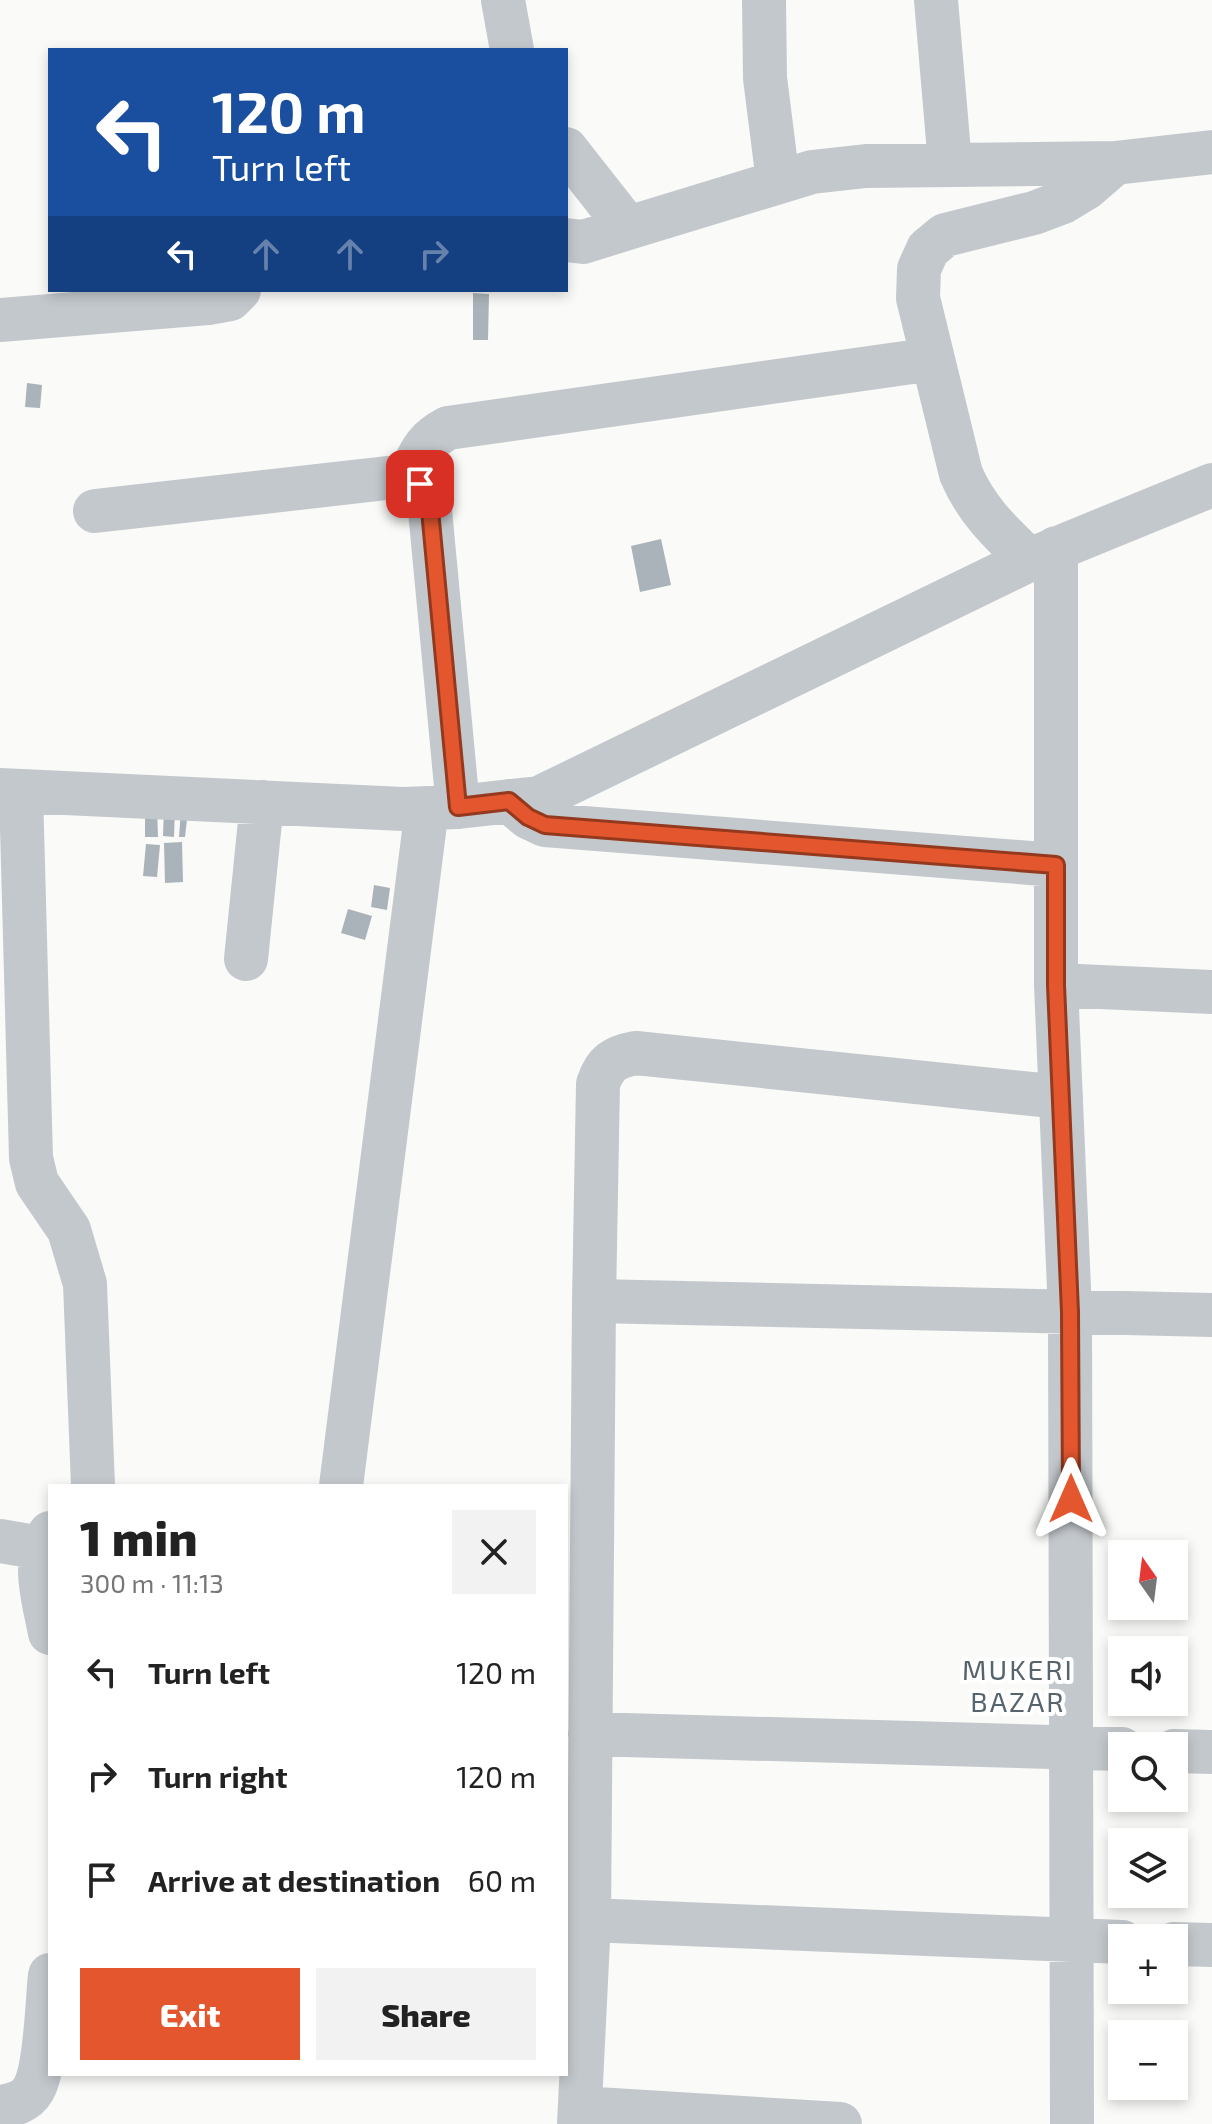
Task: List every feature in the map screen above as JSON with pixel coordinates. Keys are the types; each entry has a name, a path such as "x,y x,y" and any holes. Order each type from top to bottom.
{"street":[{"path":"503,0 512,48"},
{"path":"764,0 765,78 778,181"},
{"path":"936,0 950,164"},
{"path":"568,152 628,228"},
{"path":"568,240 583,242 812,172 866,166 1115,163 1212,152"},
{"path":"1043,554 989,522 972,499 961,474 918,298 919,269 928,249 945,235 1034,213 1063,202 1086,188 1115,163"},
{"path":"0,320 208,303 230,299 237,292"},
{"path":"408,478 423,448 432,437 448,428 933,359"},
{"path":"95,511 387,478 408,478 420,484 429,500 442,807 341,1484"},
{"path":"93,1484 85,1284 69,1230 37,1183 31,1158 10,791 442,807 539,798 1043,554 1212,485"},
{"path":"1043,554 1070,1312 1072,2124"},
{"path":"509,801 528,817 545,825 1056,865"},
{"path":"246,959 262,802"},
{"path":"1056,985 1212,992"},
{"path":"840,2124 580,2116 589,1920 598,1084 604,1067 618,1057 636,1053 1061,1097"},
{"path":"594,1301 1212,1315"},
{"path":"30,1541 38,1565 48,1622"},
{"path":"590,1734 1108,1749"},
{"path":"1188,1751 1212,1752"},
{"path":"589,1920 1108,1942"},
{"path":"1188,1944 1212,1945"},
{"path":"21,2108 40,2075 48,1995"}],"building":[{"path":"473,293 489,294 488,340 473,340"},
{"path":"27,383 42,385 40,408 25,407"},
{"path":"661,539 671,585 640,592 631,546"},
{"path":"145,807 157,807 158,837 145,837"},
{"path":"164,807 175,808 174,837 163,836"},
{"path":"181,810 188,811 185,837 179,837"},
{"path":"182,842 183,882 165,883 164,843"},
{"path":"146,844 160,845 157,877 143,876"},
{"path":"374,885 390,888 387,910 371,907"},
{"path":"348,909 372,916 365,940 341,933"}],"district":[{"name":"MUKERI BAZAR","path":"1018,1685"}],"route":[{"path":"420,484 429,500 458,807 509,801 528,817 545,825 1056,865 1056,985 1070,1312 1071,1499"}]}
